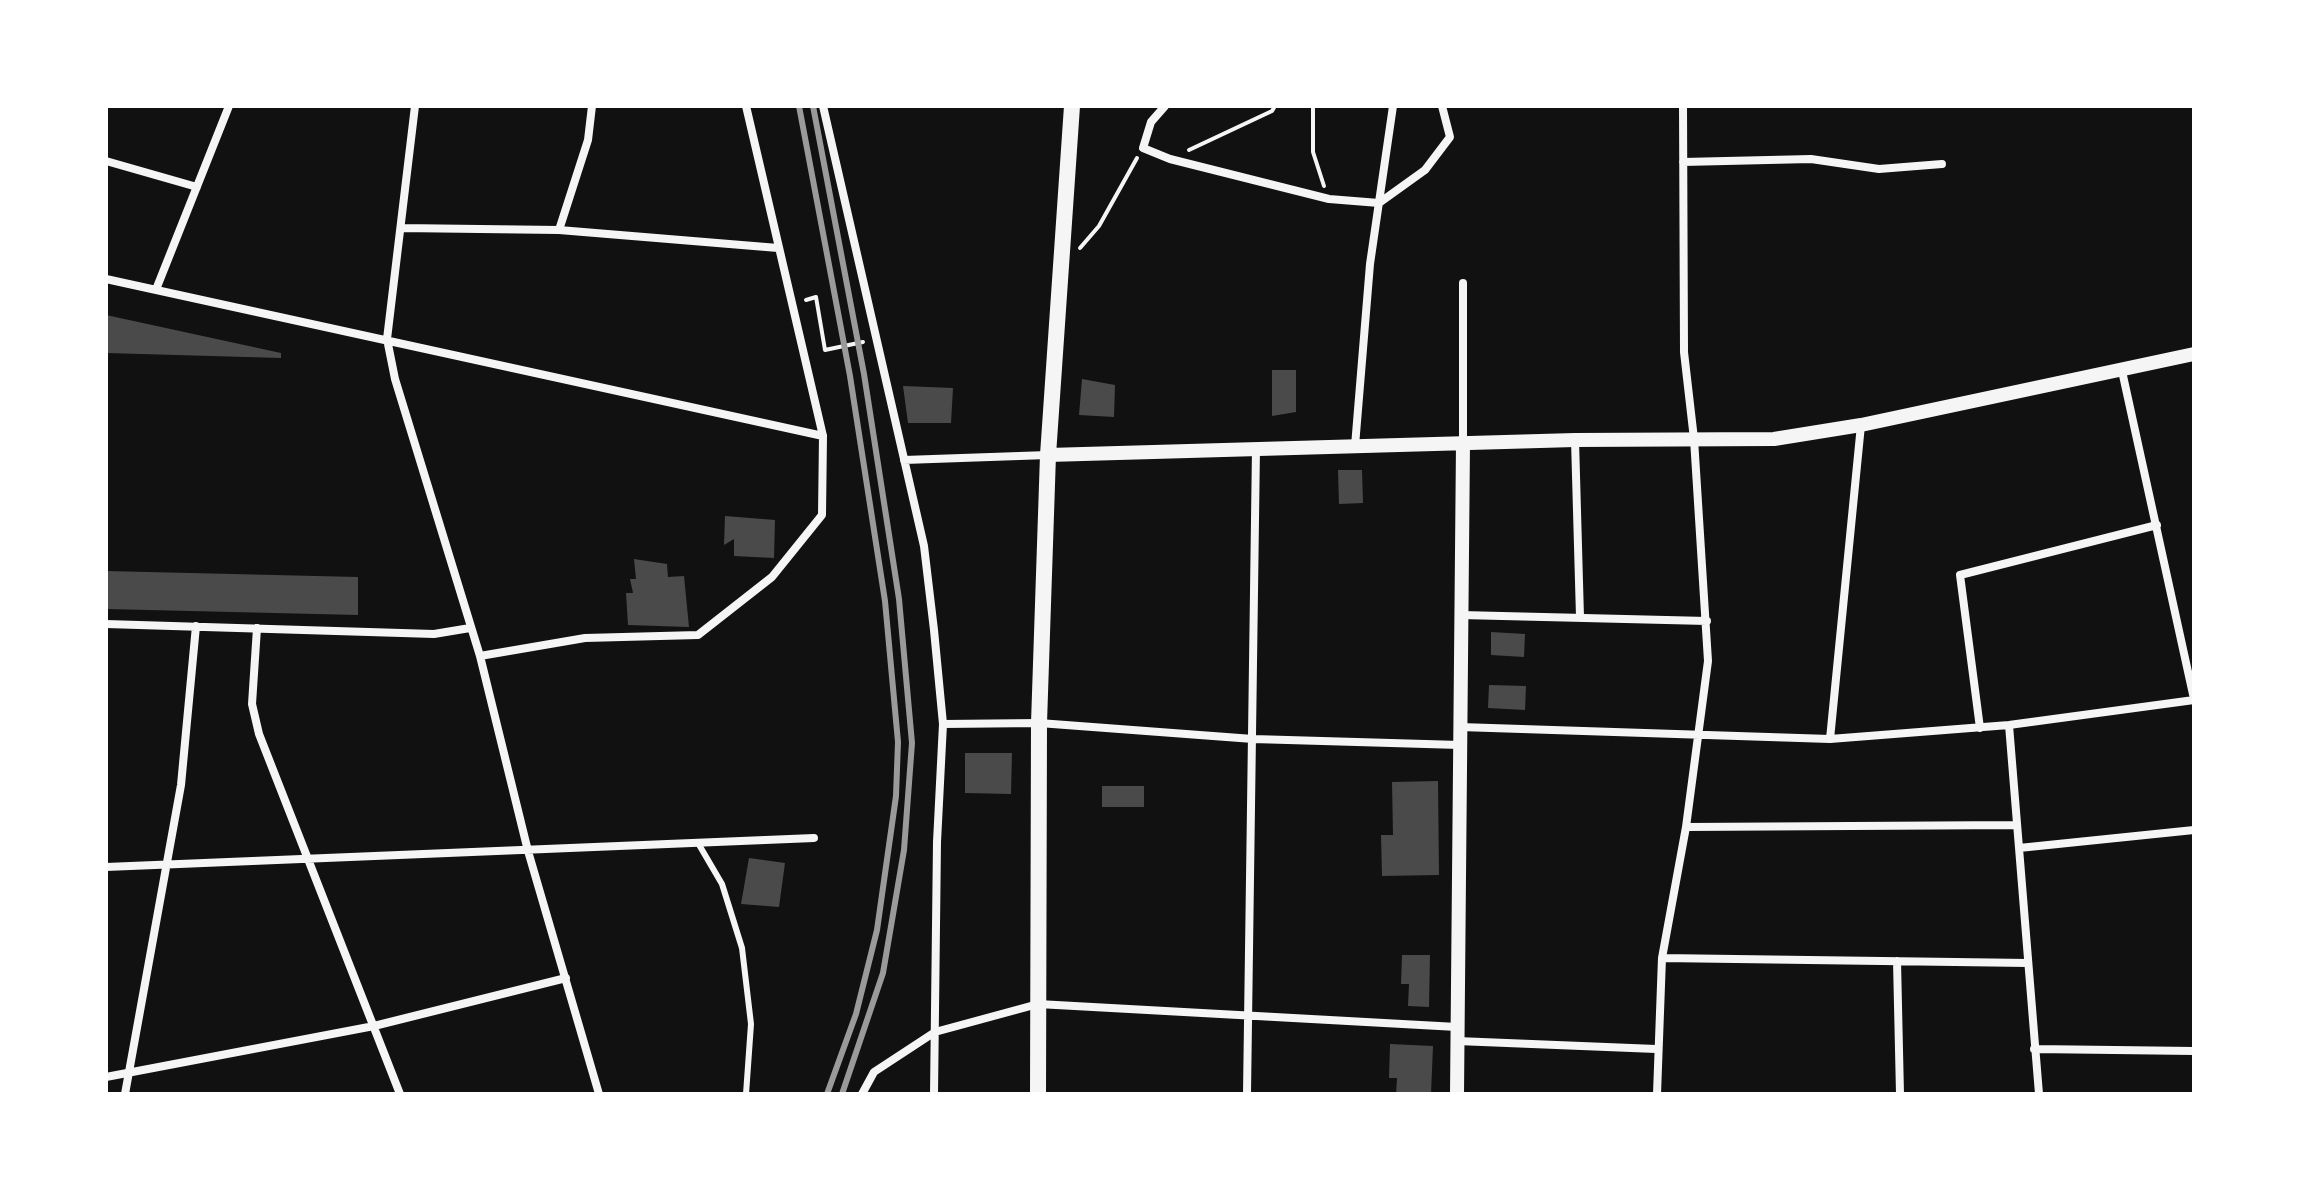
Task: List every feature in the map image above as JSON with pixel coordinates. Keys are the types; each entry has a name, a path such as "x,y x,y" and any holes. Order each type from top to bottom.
{"main road":[{"path":"1038,1094 1039,723 1048,455 1072,106"}],"street":[{"path":"157,287 229,106"},
{"path":"415,106 387,339 395,379 480,656 528,851 599,1094"},
{"path":"559,230 588,140 592,106"},
{"path":"480,656 585,638 698,635 772,577 822,515 823,436 746,106"},
{"path":"823,106 924,546 943,724 937,842 934,1094"},
{"path":"1165,106 1151,122 1143,148 1170,159 1329,199 1379,203 1425,170 1450,137 1442,106"},
{"path":"1355,446 1370,264 1393,106"},
{"path":"1657,1094 1656,1049 1662,958 1686,827 1708,661 1694,439 1684,352 1683,106"},
{"path":"1683,162 1811,159 1879,169 1942,164"},
{"path":"106,161 197,187"},
{"path":"401,228 559,230 778,248"},
{"path":"106,279 157,287 823,436"},
{"path":"1457,1094 1463,283"},
{"path":"904,460 1575,440 1774,439 1861,425 2194,354"},
{"path":"1460,727 1830,739 2009,725 2194,700 2122,371"},
{"path":"1830,739 1861,425"},
{"path":"1575,440 1580,617"},
{"path":"1247,1094 1256,448"},
{"path":"1980,728 1960,575 2157,525"},
{"path":"1461,615 1707,621"},
{"path":"106,624 434,634 470,628"},
{"path":"125,1094 183,772 196,626"},
{"path":"257,628 252,704 259,734 400,1094"},
{"path":"943,724 1039,723 1253,739 1460,745"},
{"path":"2009,725 2039,1094"},
{"path":"1686,827 2017,825"},
{"path":"2019,848 2194,830"},
{"path":"106,867 814,838"},
{"path":"1662,958 2028,963"},
{"path":"1897,961 1900,1094"},
{"path":"106,1077 128,1076 374,1026 566,978"},
{"path":"862,1094 874,1072 935,1032 1038,1004 1248,1016 1656,1049"},
{"path":"2034,1049 2194,1051"}],"lane":[{"path":"698,843 722,884 742,948 751,1024 746,1094"}],"path":[{"path":"1170,159 1272,111 1275,106"},
{"path":"1313,106 1313,152 1329,199"},
{"path":"1062,261 1087,242 1099,226 1143,148"},
{"path":"816,297 825,350 869,341"}],"building":[{"path":"106,315 281,353 281,358 106,353"},
{"path":"1272,370 1296,370 1296,412 1272,416"},
{"path":"1082,379 1115,385 1114,417 1079,415"},
{"path":"903,386 953,388 951,423 908,423"},
{"path":"1338,470 1362,470 1363,503 1339,504"},
{"path":"725,516 775,520 774,558 734,556 734,539 724,545"},
{"path":"634,559 667,564 668,577 684,576 689,627 628,625 626,593 633,593 630,579 636,579"},
{"path":"106,571 358,577 358,615 106,609"},
{"path":"1491,632 1525,634 1524,657 1491,655"},
{"path":"1489,685 1526,686 1525,710 1488,708"},
{"path":"965,753 1012,753 1011,794 965,793"},
{"path":"1438,781 1439,875 1382,876 1381,835 1393,835 1392,782"},
{"path":"1102,786 1144,786 1144,807 1102,807"},
{"path":"749,858 785,863 779,907 741,904"},
{"path":"1402,955 1430,955 1429,1007 1408,1006 1409,984 1401,984"},
{"path":"1390,1044 1433,1046 1431,1094 1396,1094 1397,1078 1389,1078"}],"railway":[{"path":"799,106 850,376 885,601 898,742 896,796 877,930 856,1014 827,1094"},
{"path":"813,106 864,374 899,599 912,743 904,850 883,973 842,1094"}]}
